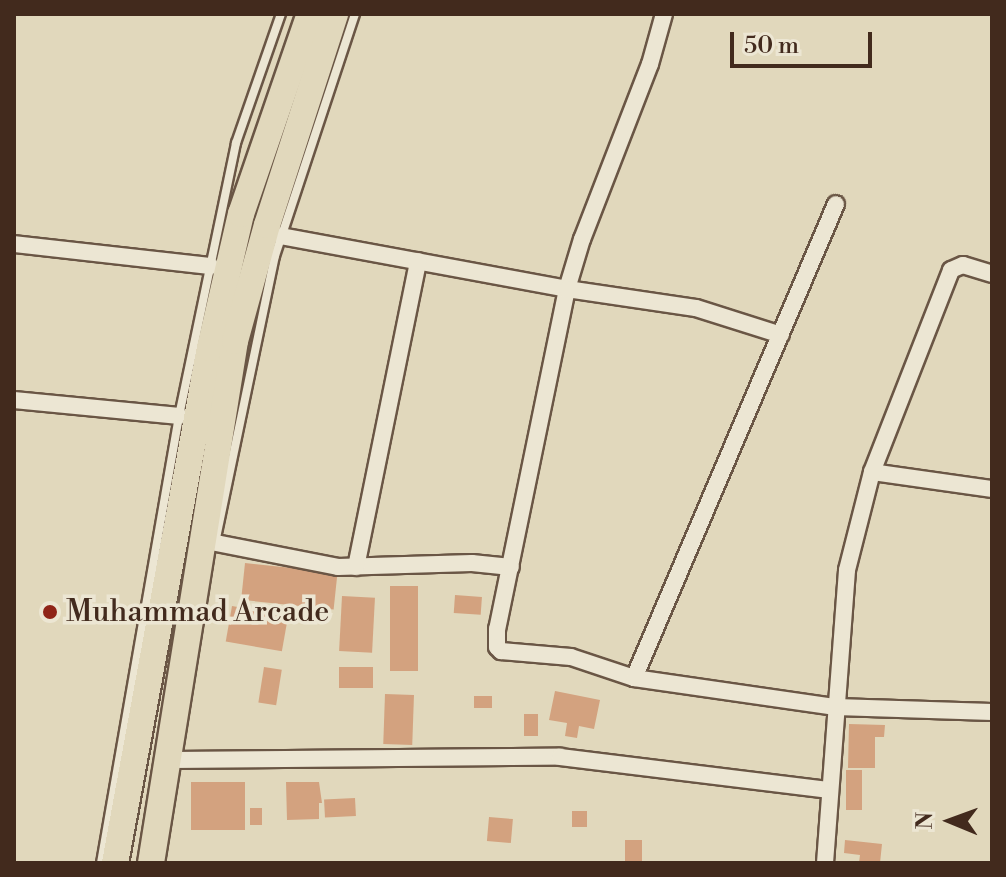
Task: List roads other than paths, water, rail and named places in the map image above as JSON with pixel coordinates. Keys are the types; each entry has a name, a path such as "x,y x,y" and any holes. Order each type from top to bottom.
{"main road":[{"path":"115,863 210,348 241,214 310,14"},
{"path":"151,863 235,341 267,225 335,14"}],"street":[{"path":"664,14 650,64 582,239 567,289 495,640 501,651 571,657 634,678 836,707 992,712"},
{"path":"634,678 836,204"},
{"path":"281,236 567,289 696,308 781,335"},
{"path":"14,244 211,266"},
{"path":"356,567 418,261"},
{"path":"825,863 828,790 847,570 872,472 951,270 963,265 992,274"},
{"path":"14,400 179,416"},
{"path":"872,472 992,489"},
{"path":"214,551 338,567 472,563 511,567"},
{"path":"180,760 560,757 828,790"}],"lane":[{"path":"101,863 179,416 236,143 281,14"},
{"path":"214,551 281,236 355,14"}],"place":[{"name":"Muhammad Arcade","path":"50,612"}]}
